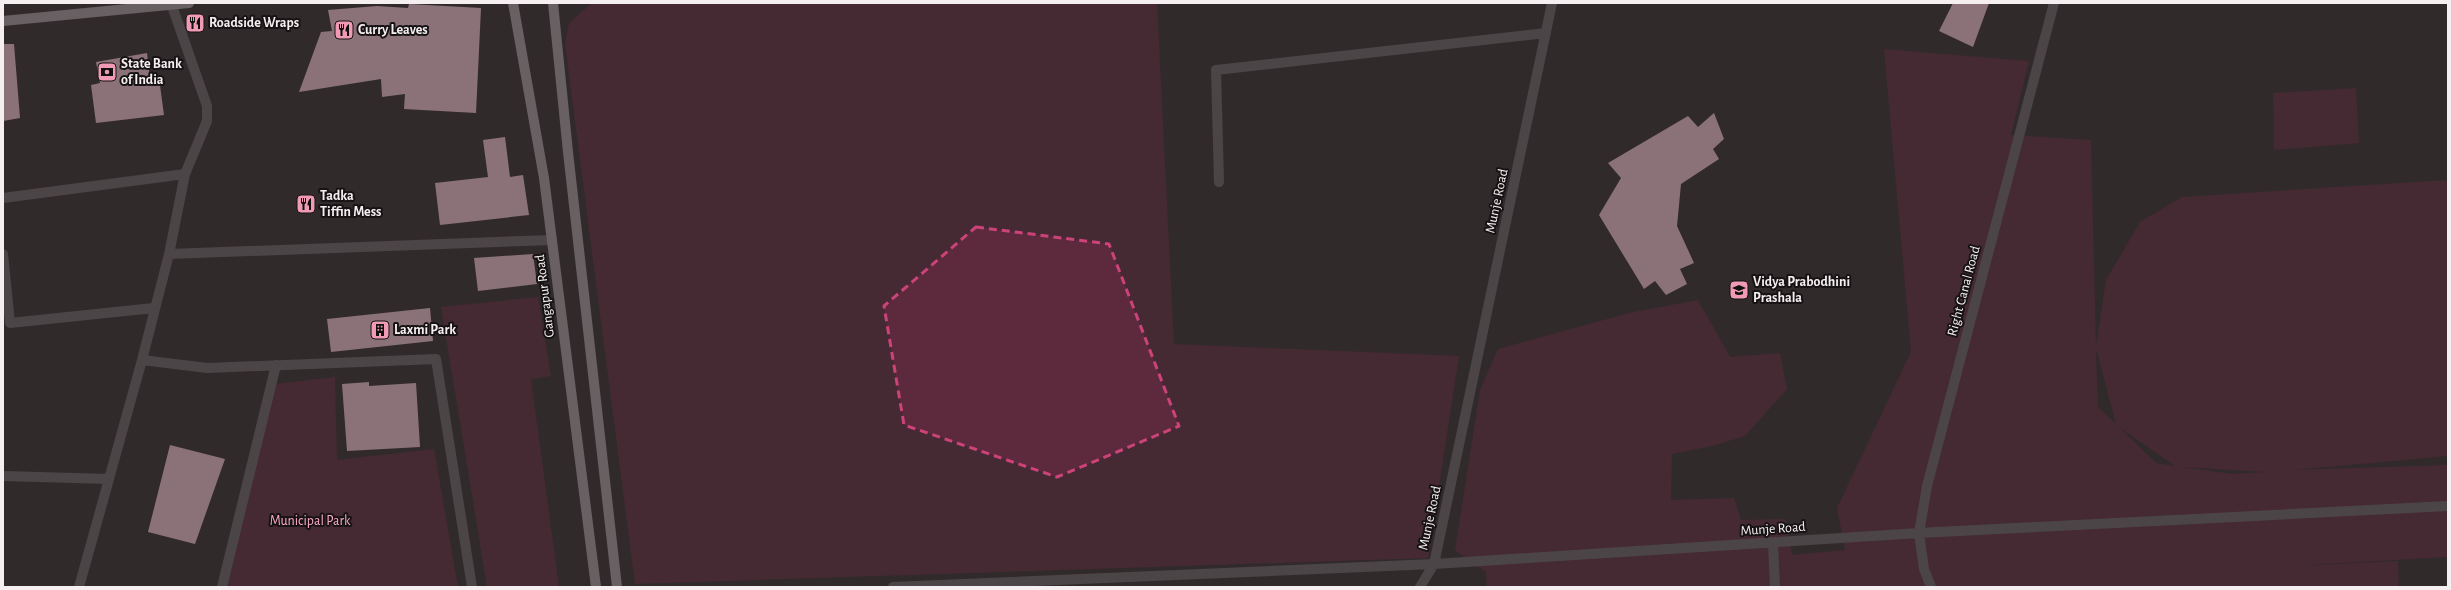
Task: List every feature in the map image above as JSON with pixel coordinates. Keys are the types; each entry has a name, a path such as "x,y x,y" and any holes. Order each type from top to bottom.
{"main road":[{"path":"3,21 189,3"},
{"name":"Gangapur Road","path":"513,3 544,178 596,587"},
{"path":"553,3 568,152 618,587"}],"street":[{"name":"Munje Road","path":"1552,3 1434,564 1919,533 2448,506"},
{"name":"Right Canal Road","path":"1931,587 1924,568 1919,533 1927,486 2054,3"},
{"path":"79,587 142,360 154,308 169,254 185,174 206,121 207,106 171,4"},
{"path":"1219,182 1216,70 1546,33"},
{"path":"3,198 185,174"},
{"path":"169,254 552,240"},
{"path":"3,254 10,323 154,308"},
{"path":"142,360 207,368 436,359 472,587"},
{"path":"222,587 276,365"},
{"path":"3,476 109,479"},
{"path":"1773,543 1775,587"},
{"path":"893,587 1434,564"},
{"path":"1420,587 1434,564"}],"highlighted area":[{"path":"976,227 1109,244 1179,426 1057,477 904,425 884,306"}],"green space":[{"path":"592,3 1157,3 1174,344 1459,356 1428,558 635,584 565,44 569,23"},
{"path":"1884,49 2029,61 2011,135 2091,140 2096,346 2106,280 2140,222 2182,197 2448,180 2448,456 2293,470 2448,465 2448,557 2289,566 2398,561 2399,587 1487,587 1486,572 1455,550 1480,390 1498,349 1633,312 1698,300 1730,357 1780,353 1787,389 1745,436 1712,446 1672,454 1671,500 1734,498 1741,520 1785,519 1792,555 1845,550 1837,508 1911,352","holes":["2097,352 2116,424 2098,407","2119,427 2175,466 2156,463","2183,467 2265,472 2233,474"]},
{"path":"2356,88 2359,143 2274,150 2273,93"},
{"path":"538,297 551,376 531,379 559,587 487,587 441,307"},
{"name":"Municipal Park","path":"335,377 337,460 434,449 458,587 225,587 275,384"}],"building":[{"path":"1953,3 1989,3 1973,47 1939,31"},
{"path":"409,4 481,8 476,113 404,109 405,94 382,97 381,79 299,92 321,32 332,31 328,10 377,6 408,8"},
{"path":"3,44 14,44 20,118 3,121"},
{"path":"147,53 150,79 159,78 164,115 96,123 91,85 100,83 96,62"},
{"path":"1714,113 1724,139 1713,149 1719,159 1681,184 1677,226 1694,263 1680,269 1687,284 1666,295 1655,281 1644,289 1599,215 1621,178 1608,163 1688,116 1698,127"},
{"path":"505,137 510,177 523,175 529,215 440,225 435,183 488,177 483,140"},
{"path":"533,254 537,284 478,291 474,258"},
{"name":"Laxmi Park","path":"430,308 433,341 331,352 327,319"},
{"path":"369,382 369,386 416,383 420,447 347,451 342,384"},
{"path":"170,445 225,459 195,544 148,532"}],"place":[{"name":"Roadside Wraps","path":"195,23"},
{"name":"Curry Leaves","path":"344,30"},
{"name":"State Bank of India","path":"107,72"},
{"name":"Tadka Tiffin Mess","path":"306,204"},
{"name":"Vidya Prabodhini Prashala","path":"1739,290"},
{"name":"Laxmi Park","path":"380,330"}]}
